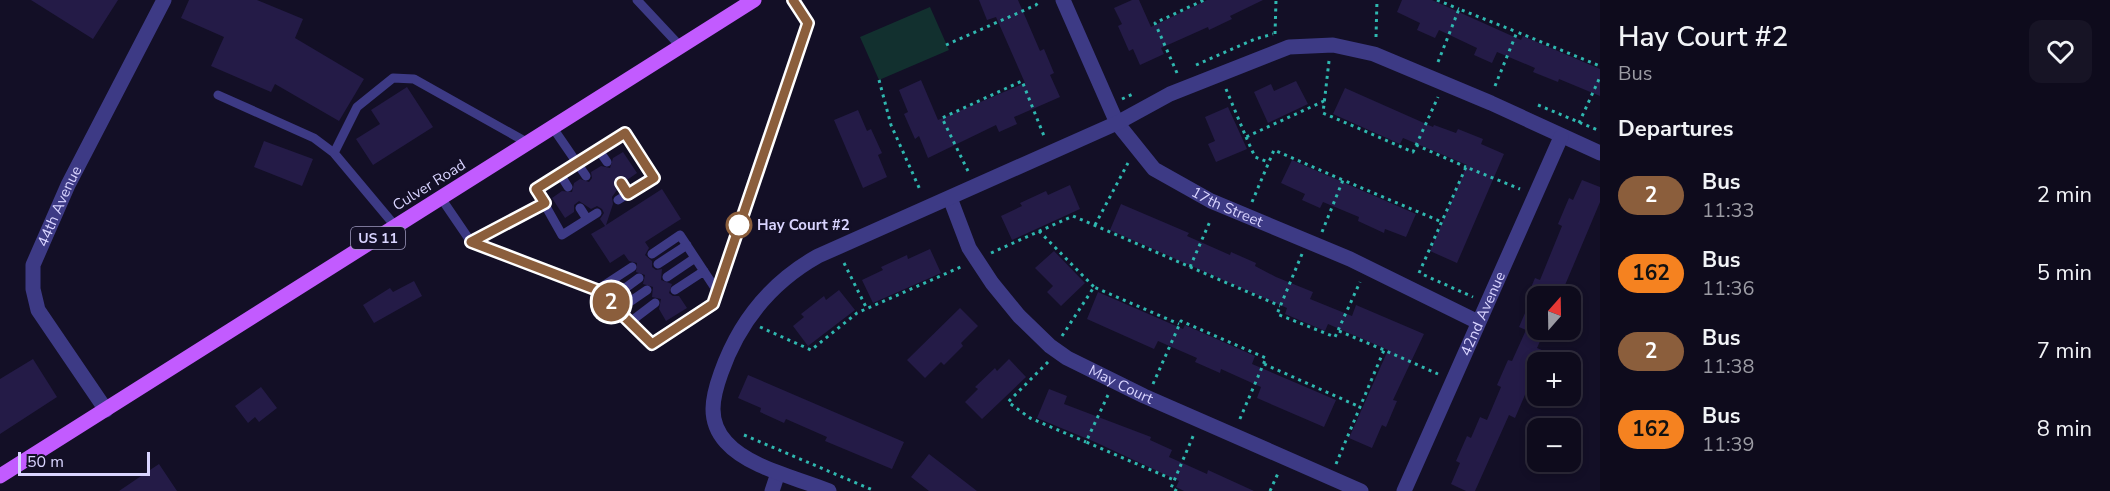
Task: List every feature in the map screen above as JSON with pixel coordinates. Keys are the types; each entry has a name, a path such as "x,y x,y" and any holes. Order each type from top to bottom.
{"main road":[{"name":"Culver Road","path":"1,475 754,0"}],"street":[{"name":"44th Avenue","path":"106,410 38,310 33,289 33,265 68,185 164,0"},
{"name":"17th Street","path":"1063,0 1117,123 1154,170 1218,204 1367,267 1478,322"},
{"path":"829,491 778,473 727,444 714,427 712,406 716,386 741,327 753,310 799,266 1117,123 1170,94 1289,47 1330,45 1384,57 1600,153"},
{"name":"42nd Avenue","path":"1404,491 1561,137"},
{"name":"May Court","path":"950,198 972,262 1054,357 1361,491"},
{"path":"772,491 778,473"}],"lane":[{"path":"638,0 681,47"},
{"path":"441,198 471,242 597,290 652,344 713,304 808,23 793,0"},
{"path":"334,153 357,107 393,78 414,79 528,143"},
{"path":"218,95 314,138 334,153 396,227"},
{"path":"553,128 586,176"},
{"path":"597,213 562,235 536,189 625,133 654,178 618,200"},
{"path":"598,149 607,162"},
{"path":"560,174 568,187"},
{"path":"621,183 628,194"},
{"path":"471,242 545,203"},
{"path":"580,208 587,219"},
{"path":"652,254 680,235 717,291"},
{"path":"658,264 687,245"},
{"path":"667,277 695,258"},
{"path":"597,290 632,267"},
{"path":"675,290 704,271"},
{"path":"609,300 639,278"},
{"path":"618,310 647,290"},
{"path":"630,322 655,303"}],"path":[{"path":"1033,0 1036,5"},
{"path":"946,45 1036,5 1040,0"},
{"path":"1177,73 1155,23 1204,0"},
{"path":"1275,34 1276,0"},
{"path":"1376,37 1377,0"},
{"path":"1437,0 1600,66"},
{"path":"1438,62 1459,9"},
{"path":"1194,65 1255,39 1281,32"},
{"path":"1495,86 1517,32"},
{"path":"1368,34 1386,41"},
{"path":"1330,45 1323,113 1413,152 1450,67 1430,58"},
{"path":"1211,57 1255,157 1268,162"},
{"path":"1168,78 1186,69"},
{"path":"879,80 891,125 921,192 930,188"},
{"path":"968,171 942,118 1022,81 1044,136"},
{"path":"1486,82 1505,91"},
{"path":"1109,105 1139,91"},
{"path":"1130,95 1136,112"},
{"path":"1246,136 1324,100"},
{"path":"1537,104 1600,131"},
{"path":"1035,140 1054,132"},
{"path":"1416,145 1534,195"},
{"path":"1095,225 1136,147"},
{"path":"1252,202 1274,150 1442,222"},
{"path":"958,175 977,167"},
{"path":"1419,273 1466,167"},
{"path":"1322,232 1343,180"},
{"path":"1243,198 1262,206"},
{"path":"1190,267 1218,204"},
{"path":"760,327 811,350 867,309 1073,216 1280,306"},
{"path":"1333,236 1313,228 1277,314 1335,338 1367,267"},
{"path":"1039,231 1094,287 1179,324"},
{"path":"835,264 853,256"},
{"path":"843,261 867,309"},
{"path":"1410,269 1486,302"},
{"path":"1094,287 1054,357 1008,402 1030,418 1174,480"},
{"path":"756,336 766,320"},
{"path":"1148,398 1181,321 1266,358 1233,434"},
{"path":"1338,331 1452,380"},
{"path":"1331,477 1384,350"},
{"path":"1264,364 1360,407"},
{"path":"1086,442 1110,392"},
{"path":"1177,491 1171,488 1196,430"},
{"path":"743,435 872,490"},
{"path":"1270,491 1281,467"}],"green space":[{"path":"930,7 949,50 879,80 860,37"}],"building":[{"path":"31,0 118,0 93,39"},
{"path":"189,0 257,0 303,19 295,38 364,79 339,121 275,84 271,92 211,66 224,37 181,18"},
{"path":"979,0 1018,0 1040,51 1044,49 1054,73 1050,75 1060,97 1014,117 1017,124 999,132 996,125 928,158 919,136 915,139 904,114 908,112 899,90 921,80 938,120 1025,83 996,17 987,20"},
{"path":"1132,0 1139,0 1151,27 1207,0 1263,0 1230,16 1232,19 1209,30 1208,27 1161,48 1164,54 1140,65 1133,49 1129,51 1118,26 1122,24 1114,8"},
{"path":"1402,0 1432,0 1521,40 1523,36 1600,69 1600,96 1559,79 1558,82 1533,72 1535,68 1497,52 1492,63 1474,55 1477,48 1439,30 1435,38 1417,30 1420,23 1397,12"},
{"path":"1296,81 1308,104 1268,123 1254,92 1271,84 1274,91"},
{"path":"407,87 433,127 373,165 356,139 380,124 371,110"},
{"path":"1345,88 1433,127 1434,125 1456,133 1458,129 1483,139 1481,144 1504,154 1457,263 1430,251 1467,165 1403,138 1400,144 1333,114"},
{"path":"1228,107 1247,149 1216,162 1208,144 1215,141 1205,117"},
{"path":"858,110 867,131 871,129 882,153 878,155 887,177 863,188 834,120"},
{"path":"264,141 313,159 302,186 254,167"},
{"path":"623,152 637,173 627,180 621,176 615,179 617,190 612,197 613,204 606,225 662,189 681,219 645,242 649,248 645,255 652,261 652,267 656,270 662,269 661,280 672,284 669,293 679,296 687,308 666,321 659,309 661,299 652,297 653,287 643,284 645,275 636,272 637,263 629,261 624,254 610,263 591,234 605,226 600,219 604,213 602,209 597,206 591,209 579,201 574,205 574,212 565,218 552,198 562,191 572,192 574,183 580,179 589,182 592,178 591,172 601,166 610,168 613,158"},
{"path":"1292,160 1416,214 1406,237 1385,229 1384,233 1358,221 1359,217 1323,202 1320,208 1302,200 1305,194 1281,183"},
{"path":"1582,180 1600,187 1600,202 1565,286 1532,286 1535,278 1540,280 1562,226 1558,224 1569,198 1573,200"},
{"path":"1070,185 1080,209 1012,240 1001,216 1022,206 1020,203 1046,191 1048,195"},
{"path":"1121,204 1189,233 1187,236 1230,255 1231,252 1256,263 1255,266 1276,277 1313,292 1310,299 1352,316 1356,305 1424,334 1393,400 1397,401 1386,427 1382,425 1372,448 1349,438 1388,350 1328,324 1325,331 1285,314 1287,308 1110,230"},
{"path":"930,249 941,273 873,303 862,280 883,270 881,267 907,255 908,259"},
{"path":"1054,251 1085,283 1061,306 1047,292 1053,286 1035,268"},
{"path":"414,281 422,296 374,323 363,305 390,288 393,292"},
{"path":"839,290 855,310 808,346 793,326 804,317 801,314 824,296 826,300"},
{"path":"1098,292 1183,329 1185,325 1255,356 1252,364 1336,400 1324,427 1257,398 1261,387 1221,369 1220,373 1195,362 1197,358 1158,341 1154,349 1087,319"},
{"path":"960,308 978,326 961,343 963,346 944,365 941,362 925,378 907,360"},
{"path":"1527,309 1527,340 1541,340 1537,348 1544,351 1527,352 1527,390 1515,418 1509,415 1475,491 1466,491 1451,484 1460,463 1456,461 1467,436 1471,438 1480,417 1487,420 1501,387 1497,385 1508,360 1512,361 1526,330 1519,327"},
{"path":"33,359 57,397 0,434 0,379"},
{"path":"1009,359 1026,377 982,419 965,402 978,389 975,387 995,368 997,371"},
{"path":"748,375 904,442 892,469 825,441 827,437 786,419 784,423 760,412 761,408 738,398"},
{"path":"261,387 277,408 259,422 255,417 248,423 235,406"},
{"path":"1049,389 1067,396 1064,404 1151,437 1150,440 1172,450 1169,457 1207,474 1208,470 1254,491 1184,491 1176,487 1179,481 1037,418"},
{"path":"929,454 977,491 929,491 911,477"},
{"path":"159,464 177,491 119,491 150,470"}],"bus line":[{"name":"2","path":"621,183 628,194 654,178 625,133 536,189 545,203 471,242 597,290 652,344 713,304 808,23 793,0"}],"place":[{"name":"Hay Court #2","path":"739,225"}]}
